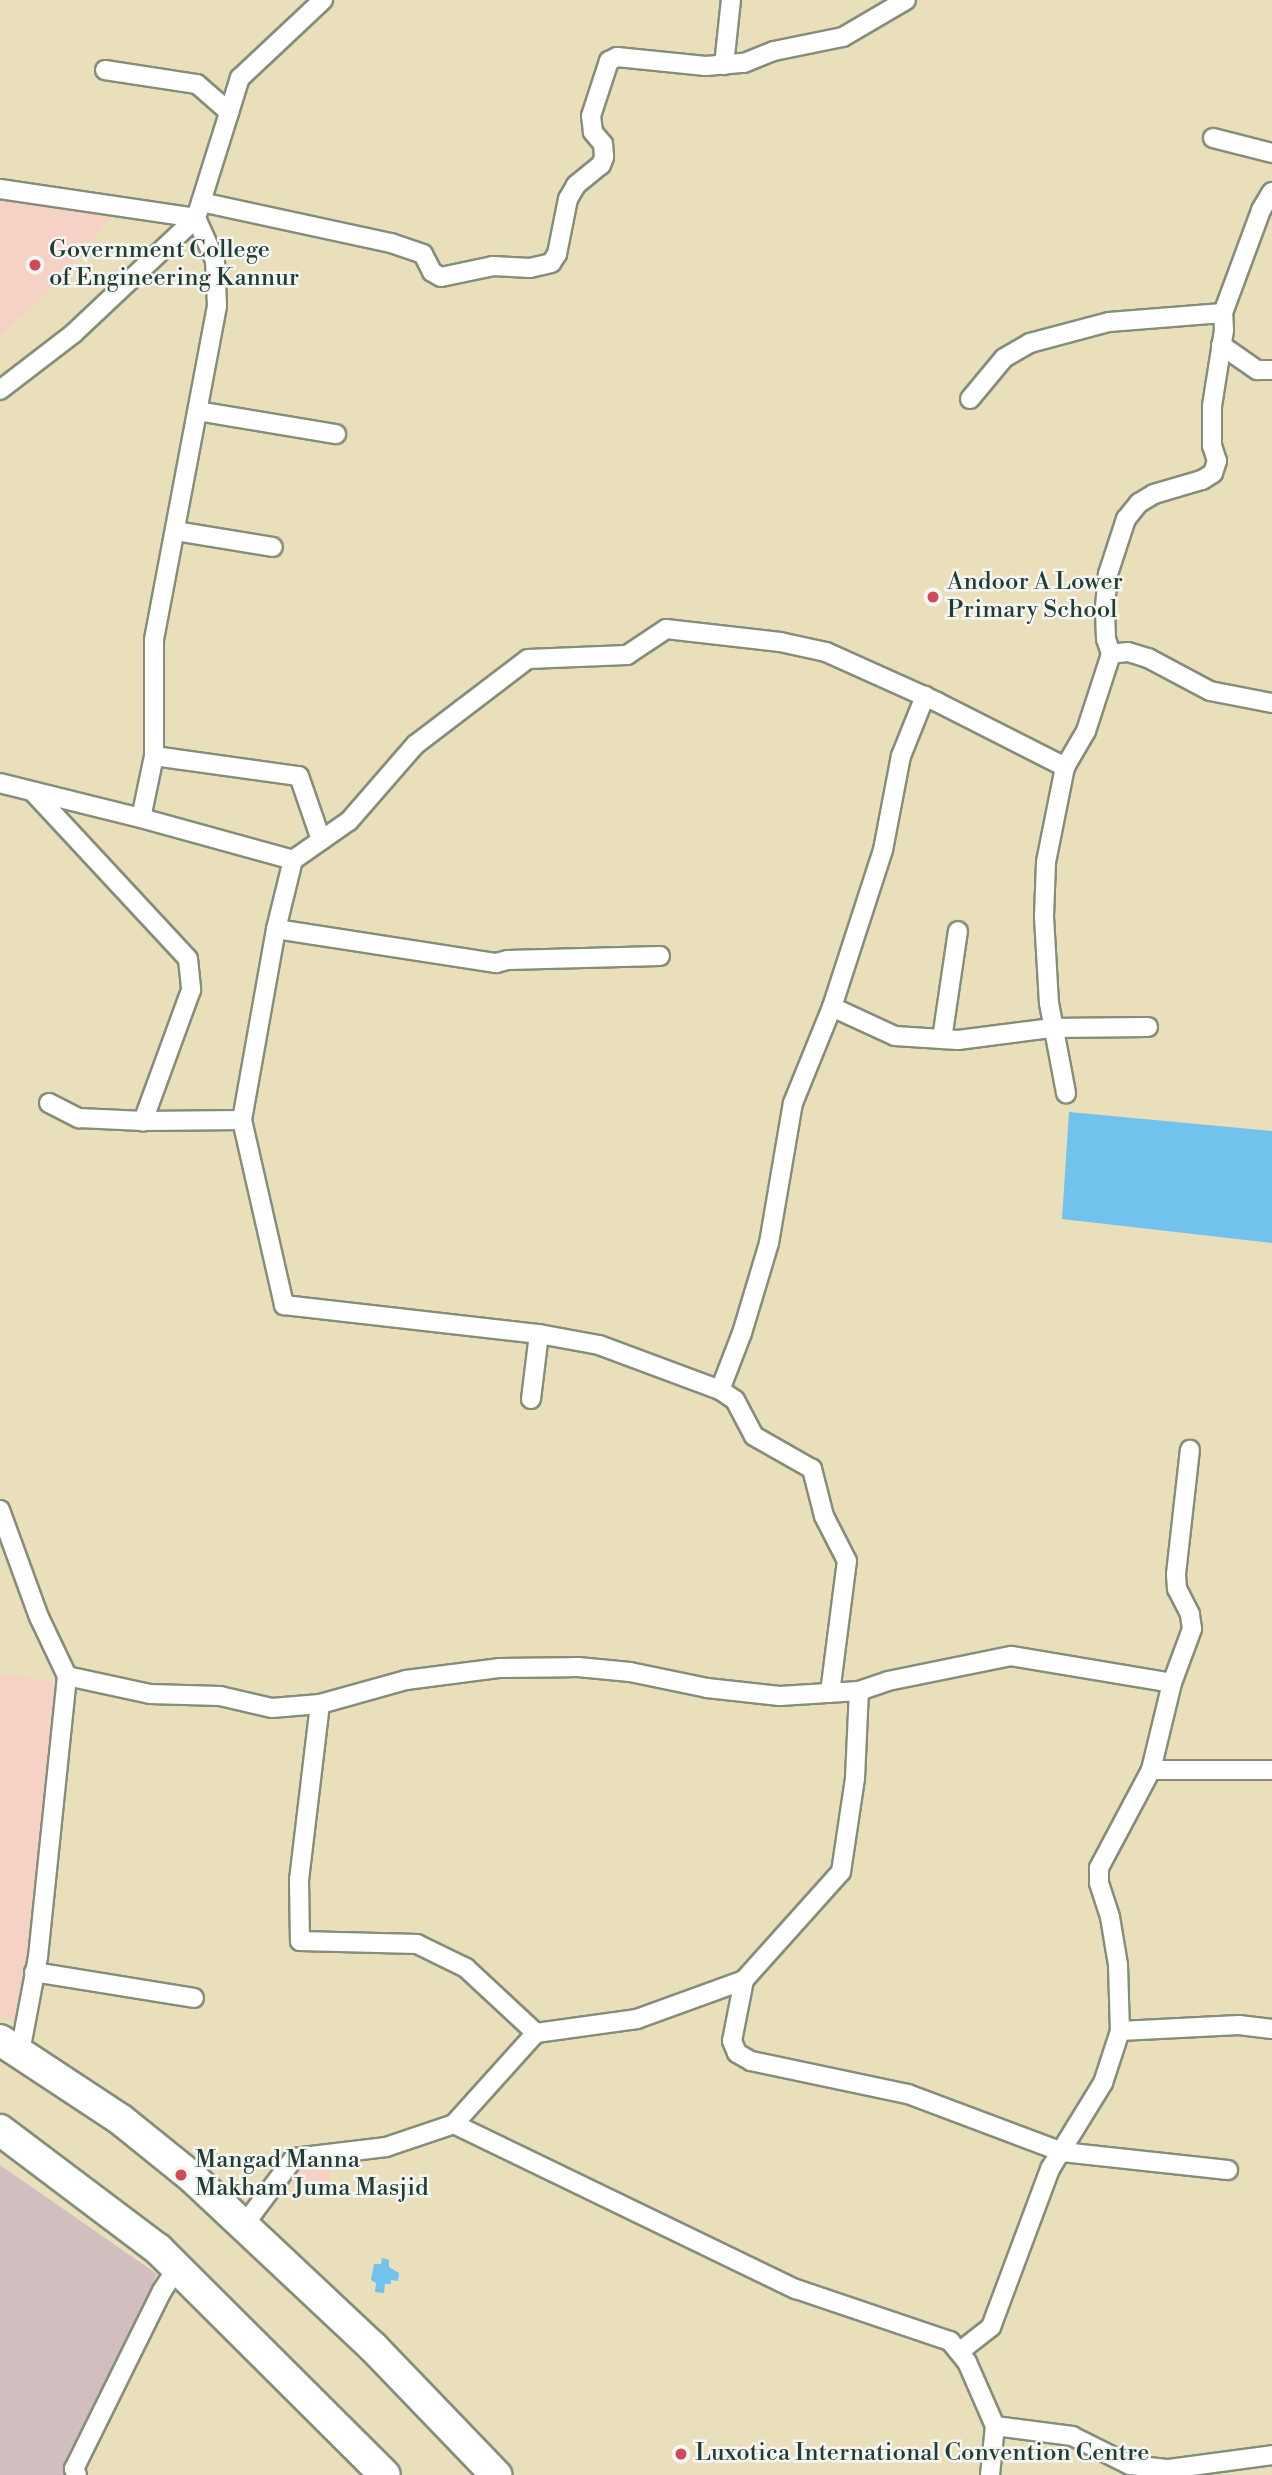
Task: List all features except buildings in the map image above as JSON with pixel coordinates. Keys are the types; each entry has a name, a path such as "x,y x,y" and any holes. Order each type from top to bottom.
{"highway":[{"path":"10,2046 120,2119 193,2178 373,2347 496,2475"},
{"path":"0,2130 158,2249 385,2475"}],"street":[{"path":"0,390 74,333 198,210 240,78 323,0"},
{"path":"724,65 731,0"},
{"path":"0,190 198,210 391,243 423,254 432,272 442,277 493,266 530,268 551,263 557,254 568,199 576,185 601,165 604,157 603,144 593,132 591,116 609,61 617,57 706,66 744,63 774,51 843,37 906,0"},
{"path":"106,70 197,84 229,112"},
{"path":"1213,138 1272,153"},
{"path":"1066,1093 1052,1028 1044,917 1046,862 1065,767 1086,731 1111,654 1106,639 1108,573 1126,519 1139,503 1154,494 1202,480 1213,473 1217,461 1212,446 1212,406 1223,313 1261,210 1272,192"},
{"path":"141,818 153,756 155,640 217,306 215,260 198,210"},
{"path":"971,399 1004,358 1030,343 1109,322 1223,313"},
{"path":"1221,345 1257,370 1272,370"},
{"path":"198,411 336,435"},
{"path":"176,531 273,547"},
{"path":"830,1693 847,1561 824,1516 812,1469 754,1436 735,1400 720,1390 599,1345 539,1334 284,1306 243,1120 276,929 293,860 349,821 415,745 528,659 627,655 666,629 780,642 826,652 925,696 1065,767"},
{"path":"1111,654 1128,652 1147,658 1210,691 1272,702"},
{"path":"720,1390 742,1333 769,1243 793,1103 831,1007 883,850 901,756 925,696"},
{"path":"153,756 299,776 321,840"},
{"path":"0,783 293,860"},
{"path":"34,793 188,959 191,990 143,1121"},
{"path":"276,929 496,963 508,960 660,956"},
{"path":"942,1039 958,931"},
{"path":"831,1007 895,1036 958,1041 1052,1028 1148,1027"},
{"path":"49,1103 79,1118 143,1121 243,1120"},
{"path":"531,1399 539,1334"},
{"path":"959,2352 991,2327 1050,2169 1103,2083 1120,2031 1118,1965 1110,1917 1099,1883 1099,1868 1151,1770 1172,1683 1192,1629 1191,1614 1177,1588 1176,1574 1190,1450"},
{"path":"0,1510 39,1618 68,1675 34,1972 10,2046"},
{"path":"68,1675 150,1694 220,1696 272,1708 320,1704 406,1680 500,1668 578,1667 630,1672 707,1688 780,1696 859,1691 888,1681 990,1658 1011,1656 1172,1683"},
{"path":"244,2225 294,2158 386,2147 454,2124 536,2033 637,2019 744,1980 841,1872 855,1778 859,1691"},
{"path":"320,1704 299,1879 300,1941 417,1944 466,1968 536,2033"},
{"path":"1151,1770 1272,1770"},
{"path":"34,1972 194,1997"},
{"path":"744,1980 732,2041 737,2053 751,2061 908,2094 1062,2152 1228,2170"},
{"path":"1120,2031 1239,2025 1272,2029"},
{"path":"454,2124 796,2289 950,2341 967,2362 995,2426 990,2475"},
{"path":"77,2475 74,2469 162,2291 177,2268"},
{"path":"995,2426 1072,2436 1130,2465 1169,2469 1272,2455"}],"shaded area":[{"name":"Government College of Engineering Kannur","path":"0,201 122,203 59,281 0,336"},
{"path":"0,1674 56,1682 53,1765 38,1856 31,1946 14,2020 0,2016"},
{"path":"0,2165 157,2274 65,2470 67,2475 0,2475"},
{"path":"331,2165 327,2191 290,2184 294,2166"}],"water":[{"path":"1069,1112 1272,1131 1272,1243 1062,1219"},
{"path":"382,2258 389,2260 389,2267 399,2273 398,2281 391,2280 391,2284 385,2284 384,2293 375,2292 376,2283 371,2280 374,2264 381,2264"}],"place":[{"name":"Government College of Engineering Kannur","path":"35,265"},
{"name":"Andoor A Lower Primary School","path":"933,597"},
{"name":"Mangad Manna Makham Juma Masjid","path":"181,2175"},
{"name":"Luxotica International Convention Centre","path":"681,2454"}]}
